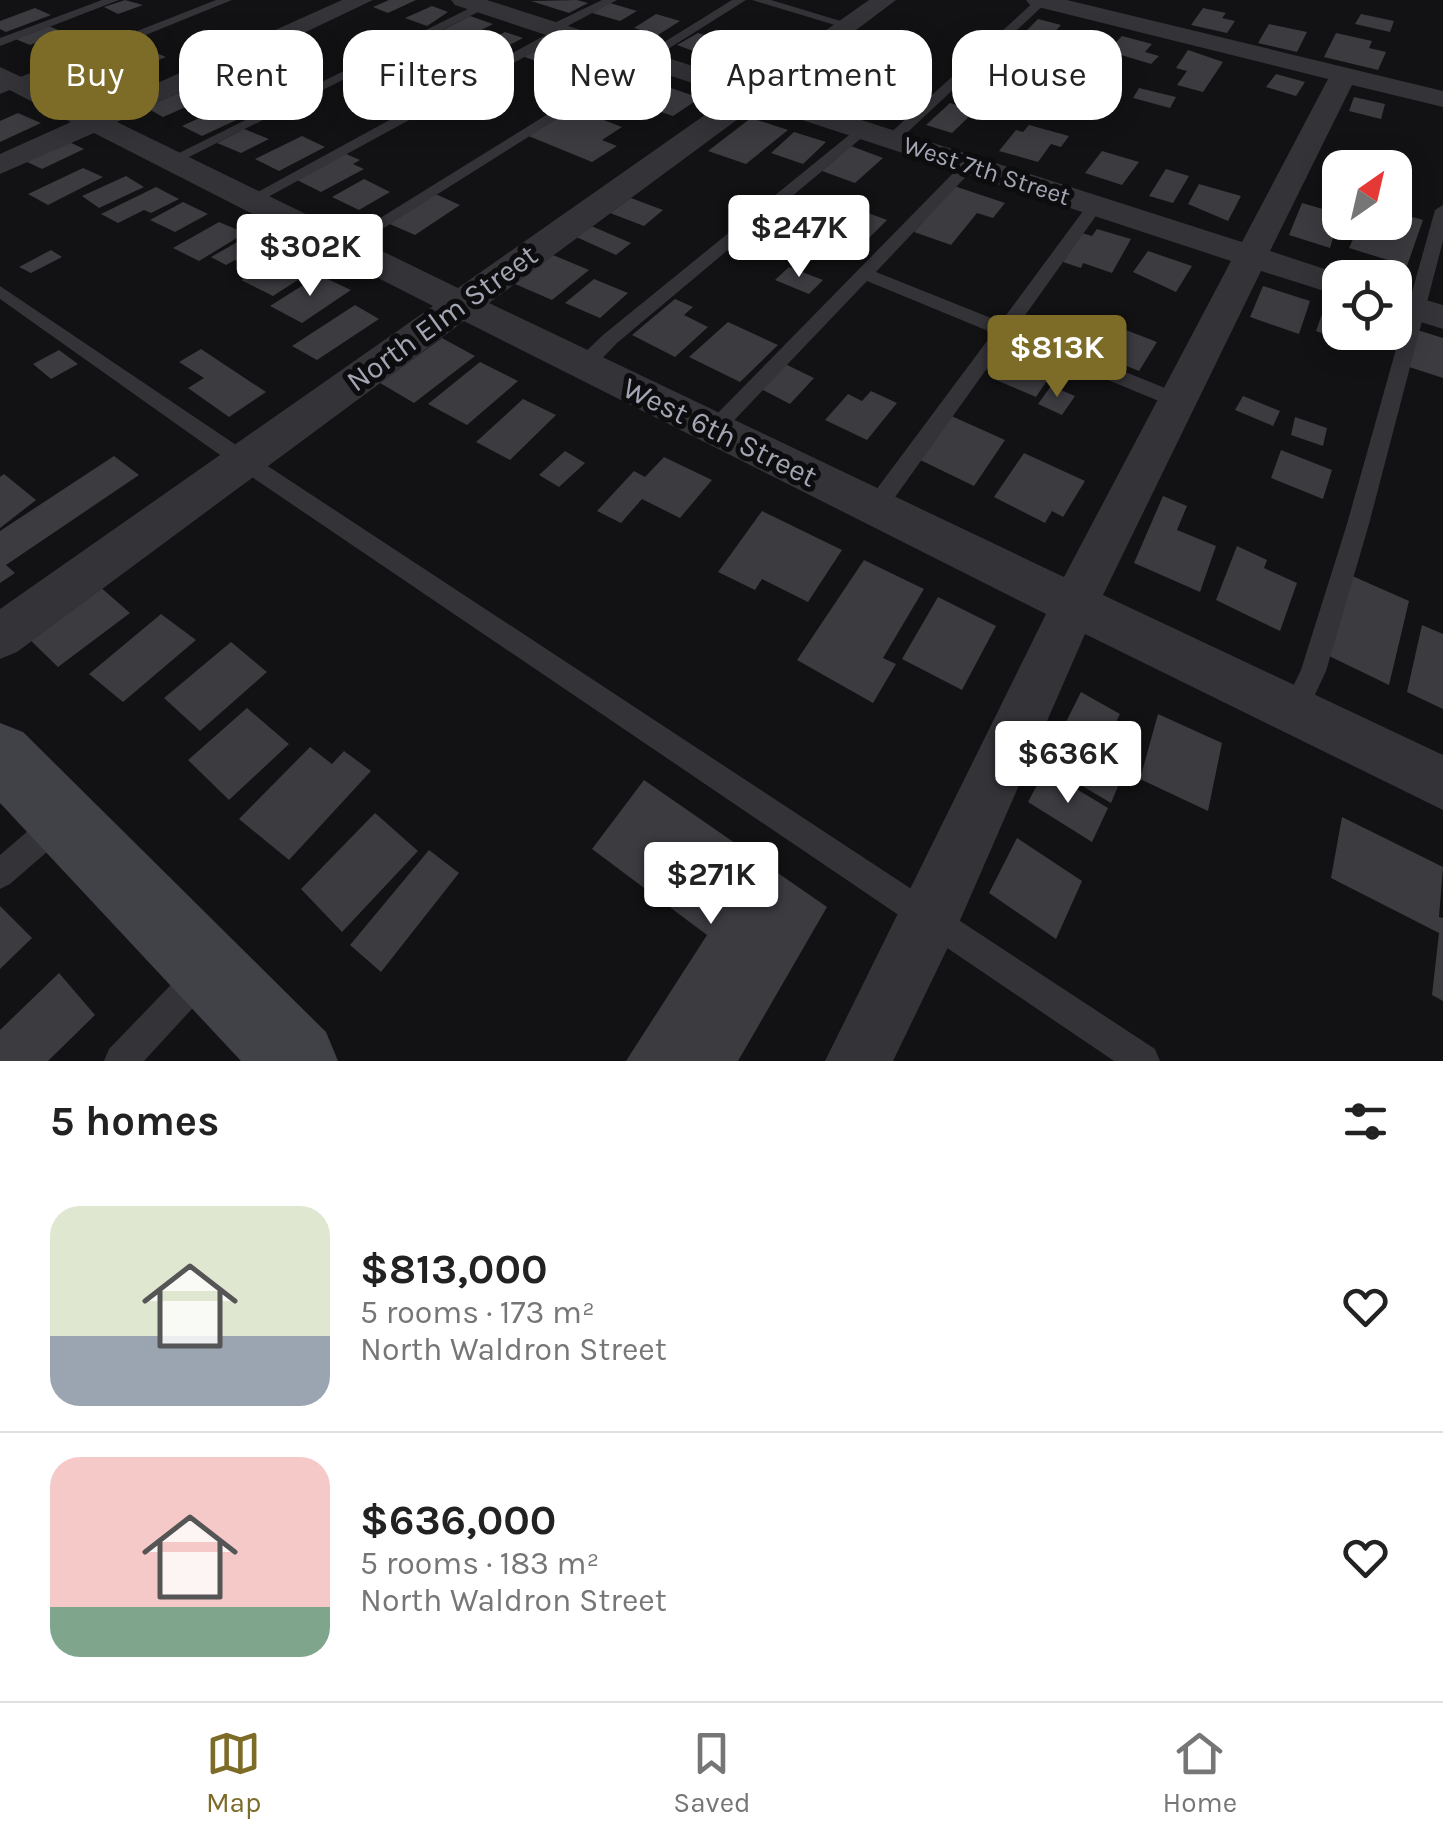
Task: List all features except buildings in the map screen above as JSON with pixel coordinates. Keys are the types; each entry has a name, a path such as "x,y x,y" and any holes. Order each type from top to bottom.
{"main road":[{"path":"0,755 297,1061"}],"street":[{"path":"0,165 361,0"},
{"name":"North Elm Street","path":"842,30 884,0"},
{"path":"1040,1 1163,20 1342,75 1443,99"},
{"name":"West 7th Street","path":"469,2 556,30"},
{"path":"858,1061 929,920 1074,604 1342,75"},
{"name":"West 6th Street","path":"6,83 95,122 714,430 1443,784"},
{"name":"North Elm Street","path":"0,636 714,120"},
{"name":"West 7th Street","path":"831,120 1322,278"}],"lane":[{"path":"0,42 112,0"},
{"path":"6,83 226,0"},
{"path":"556,30 611,0"},
{"path":"671,45 740,0"},
{"path":"758,0 848,26"},
{"path":"584,366 610,339 878,135 1040,1"},
{"path":"172,160 469,2"},
{"path":"251,200 534,42"},
{"path":"343,246 549,120"},
{"path":"714,430 969,165"},
{"path":"875,508 1095,206"},
{"path":"1295,709 1313,672 1358,524 1443,210"},
{"path":"866,274 1178,401"},
{"path":"0,290 244,461 1142,1061"},
{"path":"0,874 62,820"},
{"path":"121,1061 208,969"}]}
